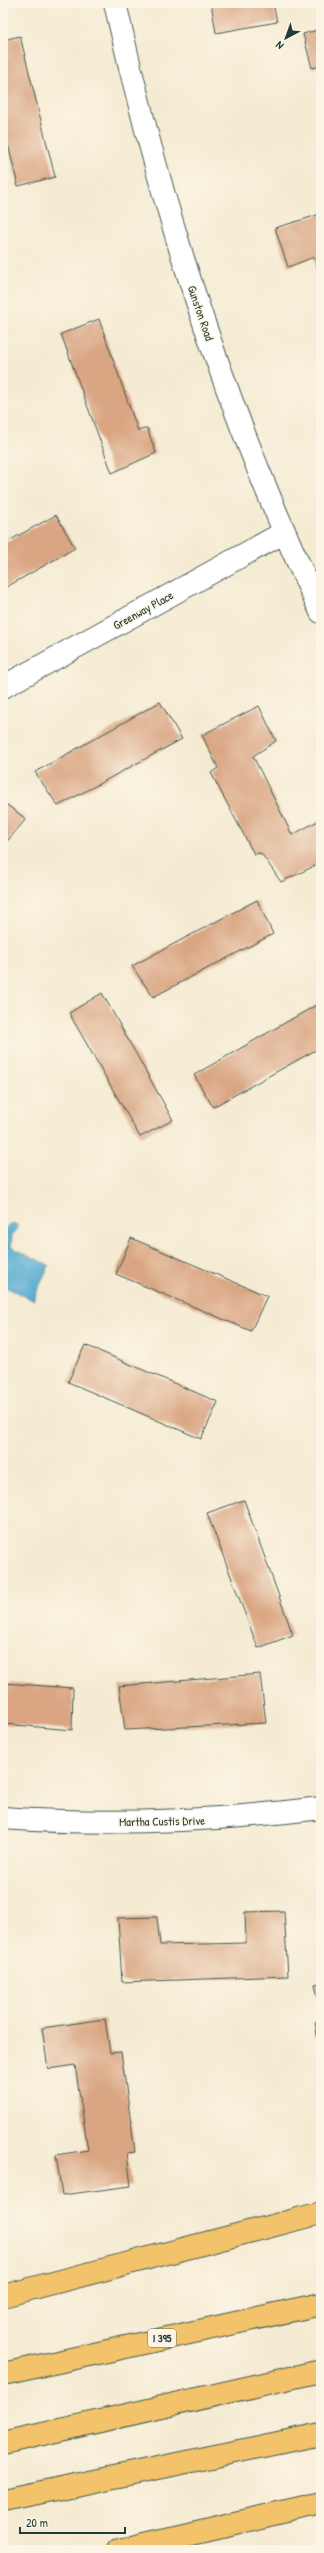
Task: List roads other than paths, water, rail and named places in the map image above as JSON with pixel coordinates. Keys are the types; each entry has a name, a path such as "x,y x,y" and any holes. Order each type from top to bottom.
{"highway":[{"path":"3,2296 321,2213"},
{"name":"I 395","path":"3,2374 321,2304"},
{"path":"3,2443 321,2371"},
{"path":"3,2500 321,2434"},
{"path":"119,2550 321,2503"}],"street":[{"name":"Gunston Road","path":"116,3 149,141 186,269 230,395 283,532 321,612"},
{"name":"Greenway Place","path":"3,687 283,532"},
{"name":"Martha Custis Drive","path":"3,1818 44,1821 200,1820 321,1808"}],"water":[{"path":"13,1223 19,1226 12,1234 11,1247 49,1265 33,1300 3,1286 3,1230"}]}
